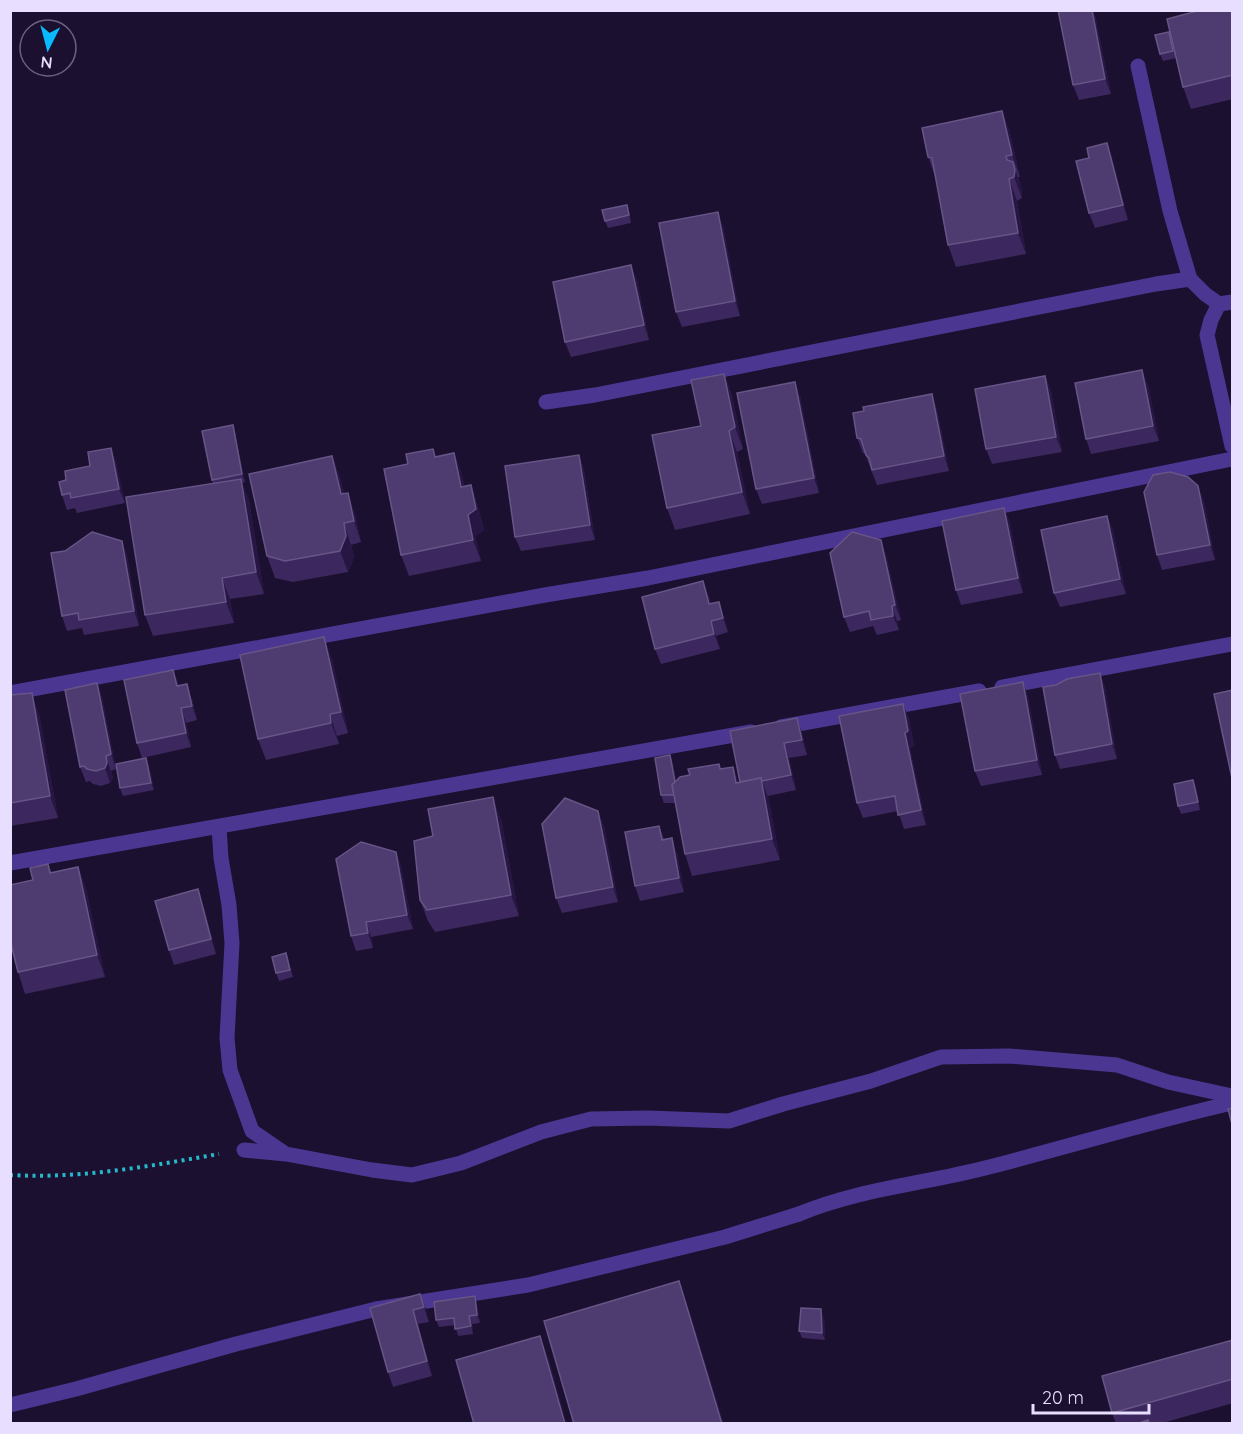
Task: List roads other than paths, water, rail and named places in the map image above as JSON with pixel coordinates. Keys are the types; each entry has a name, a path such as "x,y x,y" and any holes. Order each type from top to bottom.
{"street":[{"path":"1138,66 1170,211 1190,279 1205,294 1226,303 1212,320 1208,335 1233,446"},
{"path":"546,402 595,395 1190,279"},
{"path":"10,693 648,578 1233,459"},
{"path":"10,863 575,765 1233,644"},
{"path":"219,827 232,943 227,1038 230,1070 252,1131 286,1154"},
{"path":"244,1150 286,1154 412,1175 461,1162 541,1132 591,1119 648,1118 729,1121 871,1081 941,1057 1009,1056 1117,1065 1168,1082 1233,1096"},
{"path":"10,1405 376,1309 528,1285 724,1237 864,1193 983,1169 1179,1115 1233,1103"}]}
